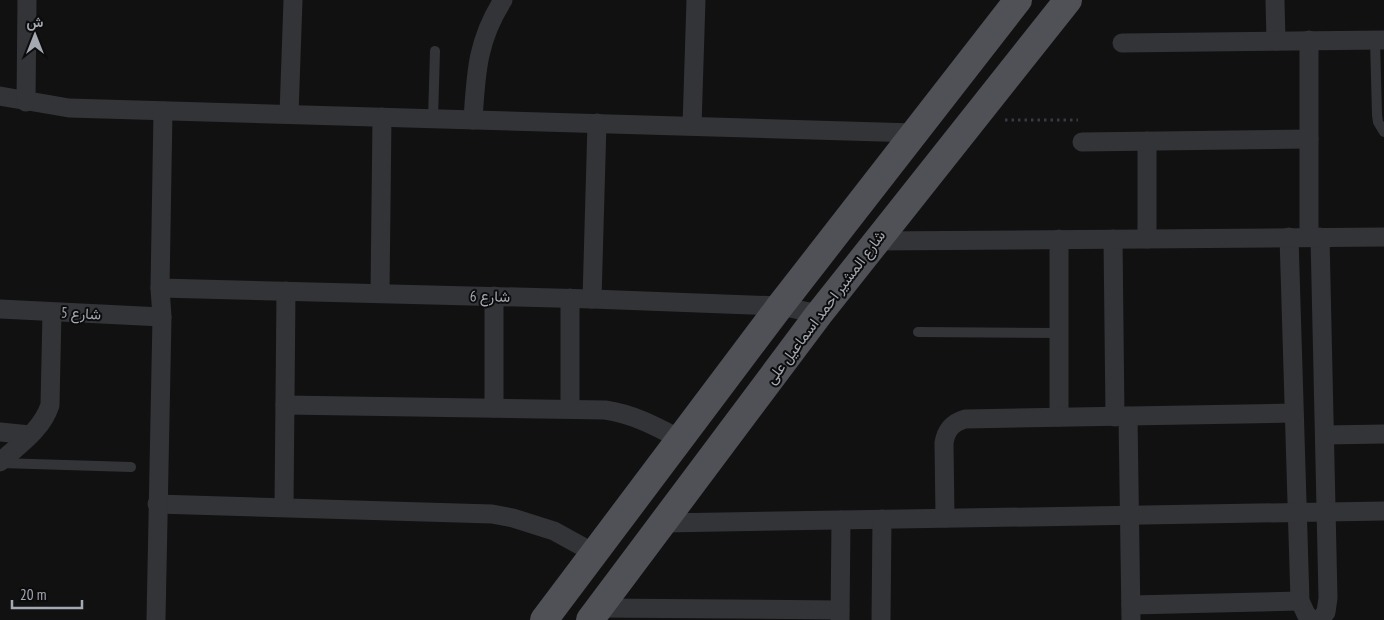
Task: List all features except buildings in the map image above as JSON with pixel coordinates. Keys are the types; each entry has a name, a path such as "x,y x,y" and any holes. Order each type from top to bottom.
{"main road":[{"path":"544,620 780,306 1018,0"},
{"name":"شارع المشير احمد اسماعيل على","path":"594,614 664,523 818,314 1068,0"}],"street":[{"path":"26,102 27,0"},
{"path":"289,114 292,0"},
{"path":"473,120 479,54 485,33 503,0"},
{"path":"692,126 696,0"},
{"path":"1275,0 1276,41"},
{"path":"1309,40 1309,139 1325,435 1328,605 1320,620"},
{"path":"1122,43 1380,40"},
{"path":"0,96 68,108 915,133"},
{"path":"156,620 162,317 160,288 163,111"},
{"path":"380,293 382,117"},
{"path":"592,299 597,123"},
{"path":"1082,142 1309,139"},
{"path":"1147,141 1147,238"},
{"path":"1289,237 1300,601 1306,614 1312,620"},
{"path":"875,241 1384,237"},
{"path":"1059,239 1059,418"},
{"path":"1113,239 1122,416 1130,516 1131,612 1300,601"},
{"name":"شارع 6","path":"160,288 570,298 780,306 818,314"},
{"path":"284,507 286,291"},
{"path":"494,296 494,408"},
{"path":"570,298 570,409"},
{"name":"شارع 5","path":"0,309 162,317"},
{"path":"0,463 43,422 50,405 52,312"},
{"path":"284,405 605,410 646,421 680,439"},
{"path":"945,518 945,435 949,427 965,419 1294,413"},
{"path":"0,432 30,435"},
{"path":"1325,435 1384,434"},
{"path":"157,504 492,514 513,518 554,531 594,553"},
{"path":"664,523 1384,511"},
{"path":"594,614 840,615 841,520"},
{"path":"881,620 882,520"}],"lane":[{"path":"1380,40 1376,115 1384,132"},
{"path":"432,118 435,51"},
{"path":"918,332 1059,333"},
{"path":"0,463 131,467"}],"path":[{"path":"972,120 1074,119 1082,121"}]}
